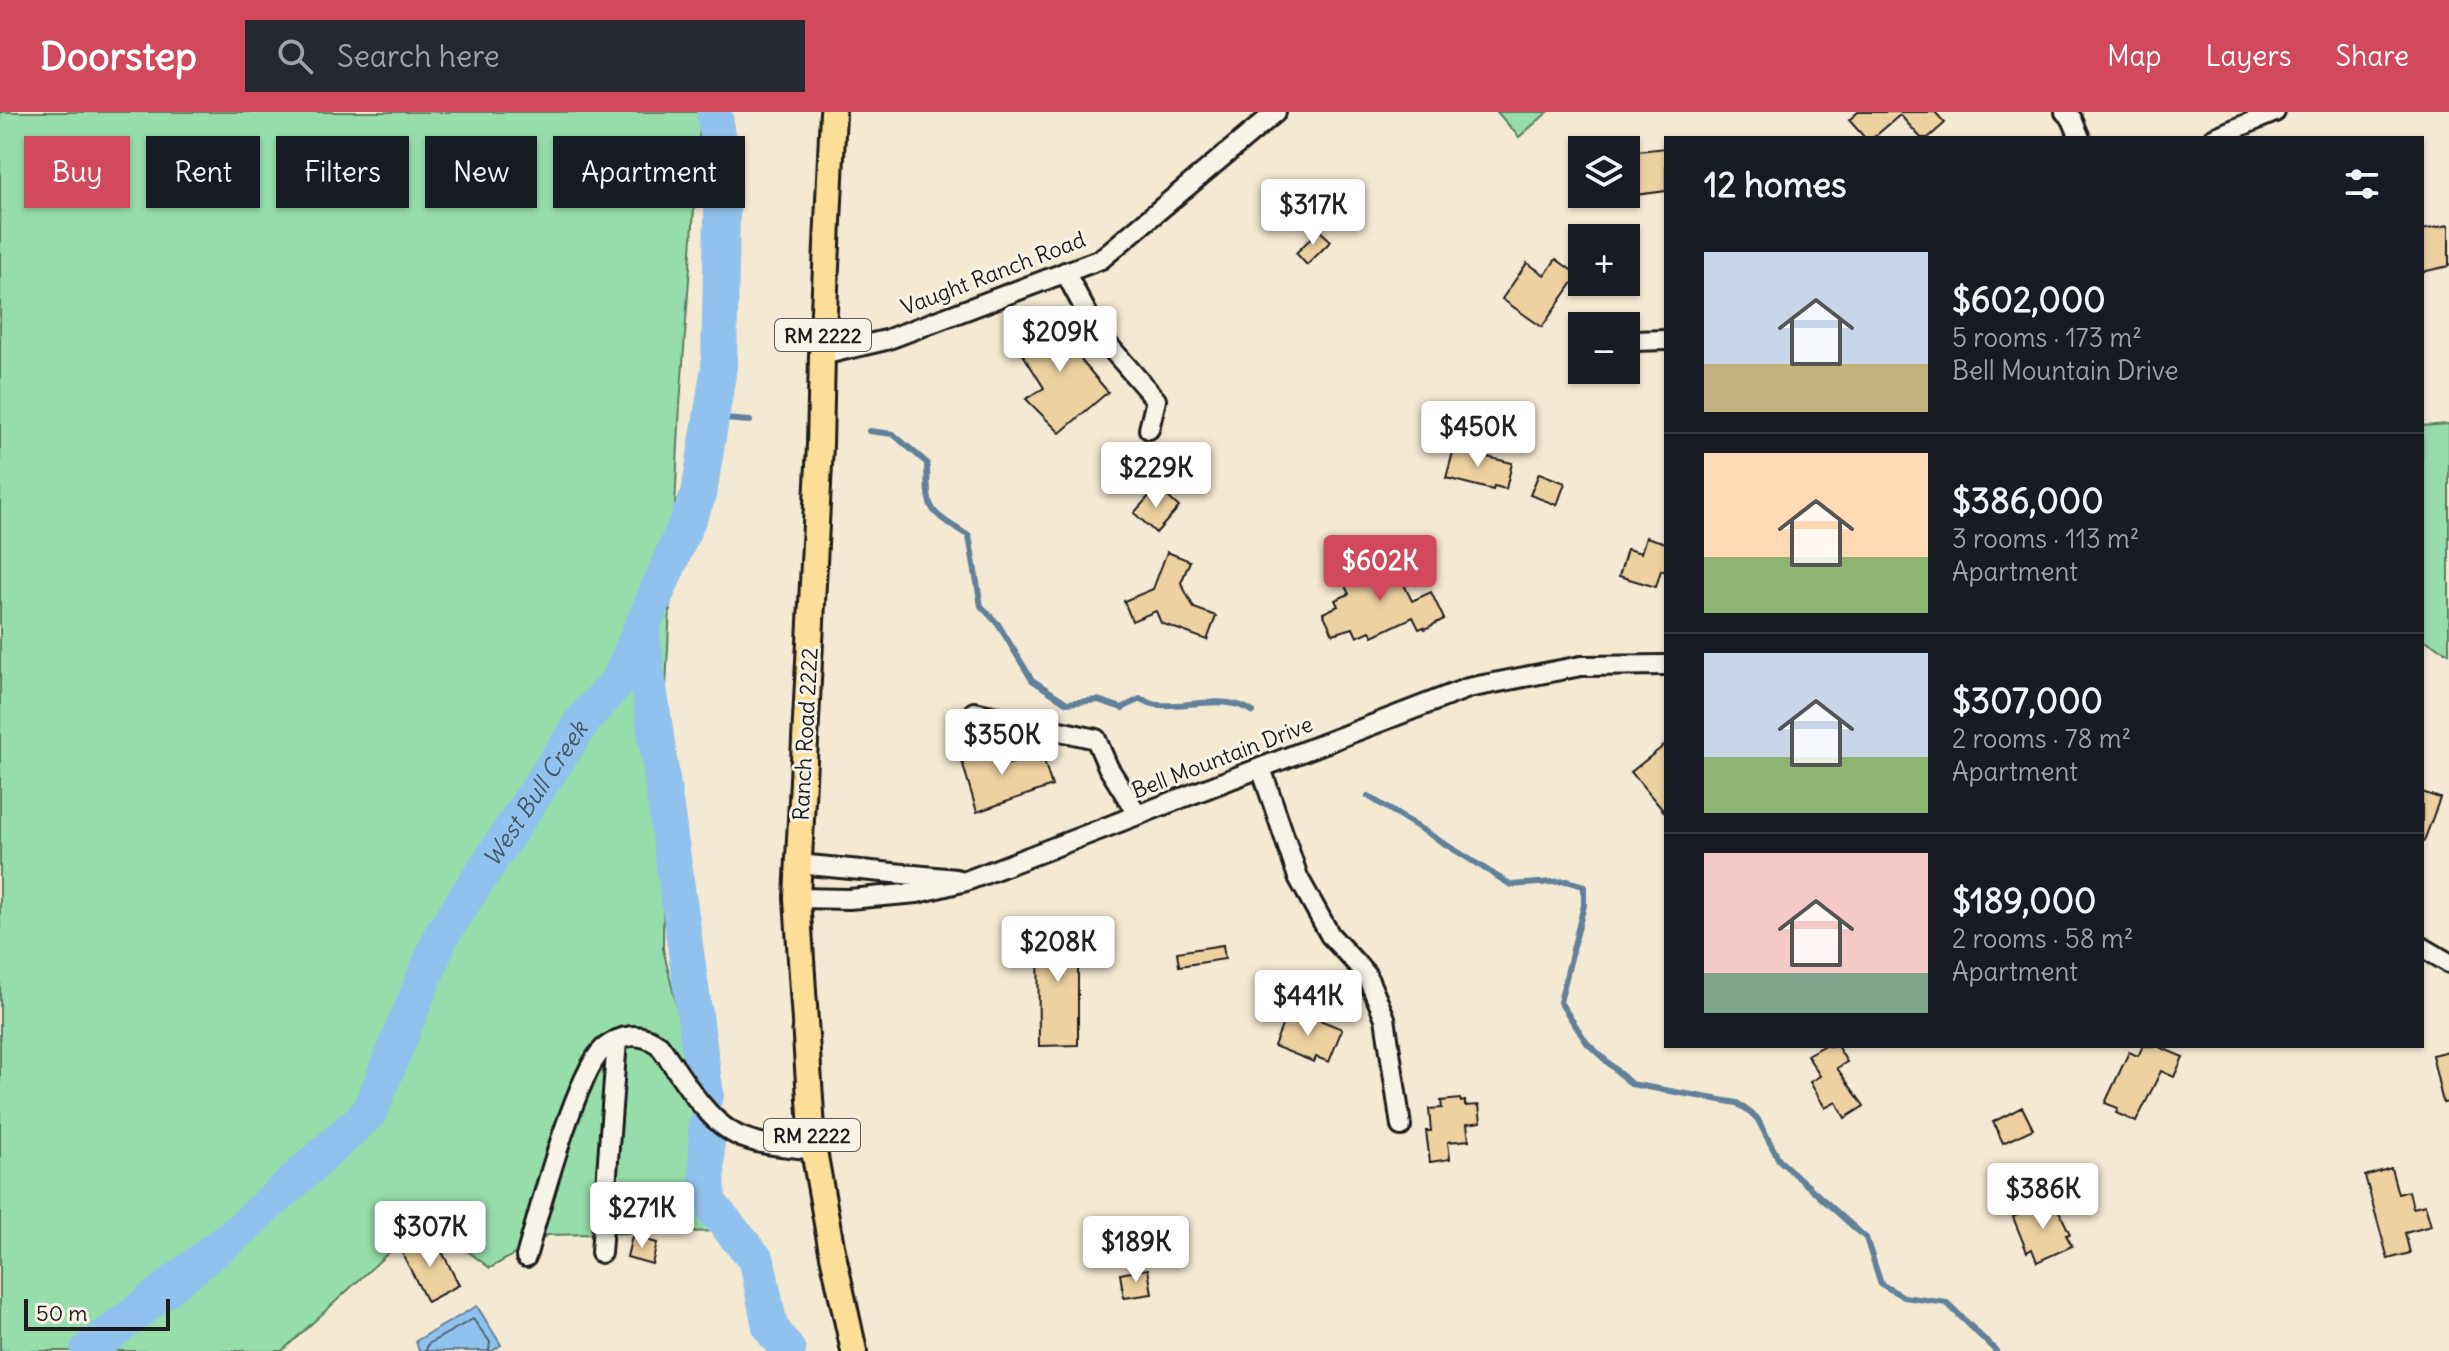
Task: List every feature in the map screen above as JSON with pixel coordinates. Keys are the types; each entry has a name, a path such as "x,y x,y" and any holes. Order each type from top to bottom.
{"main road":[{"name":"Ranch Road 2222","path":"833,112 797,898 814,1150 854,1351"}],"street":[{"name":"Vaught Ranch Road","path":"822,355 886,340 1101,259 1276,112"},
{"path":"2065,112 2072,119 2079,136"},
{"path":"2218,136 2275,112"},
{"path":"1065,272 1097,332 1156,400 1149,429"},
{"path":"1640,341 1664,340"},
{"name":"Bell Mountain Drive","path":"797,898 849,899 917,893 966,881 1468,688 1581,666 1664,665"},
{"path":"974,712 1096,739 1108,767 1138,815"},
{"path":"1261,768 1298,877 1330,935 1366,974 1385,1018 1401,1126"},
{"path":"798,864 912,873 966,881"},
{"path":"2424,948 2449,963"},
{"path":"526,1257 586,1074 602,1050 632,1034 649,1038 659,1045 707,1111 730,1132 749,1140 814,1150"},
{"path":"601,1253 617,1040"}],"green space":[{"path":"0,112 701,112 699,136 553,136 553,208 694,208 680,405 665,708 663,949 727,1231 548,1235 490,1268 425,1219 282,1351 0,1351"},
{"path":"1497,112 1548,112 1519,137"},
{"path":"2449,424 2449,653 2424,640 2424,426"}],"water":[{"path":"477,1306 501,1345 492,1351 419,1351 416,1341"}],"building":[{"path":"1858,112 1935,112 1945,123 1930,136 1919,136 1900,115 1875,136 1863,136 1849,120"},
{"path":"1664,148 1664,191 1640,194 1640,151"},
{"path":"2449,225 2449,266 2424,272 2424,230"},
{"path":"1319,230 1331,241 1307,265 1296,253"},
{"path":"1556,259 1568,268 1568,289 1542,327 1502,299 1527,263 1545,275"},
{"path":"1061,317 1088,354 1081,360 1108,392 1060,433 1026,399 1044,388 1014,340"},
{"path":"1455,445 1484,451 1483,456 1512,463 1506,489 1494,486 1493,490 1446,478"},
{"path":"1539,473 1565,483 1557,505 1530,495"},
{"path":"1157,487 1179,507 1156,533 1134,513"},
{"path":"1646,537 1664,542 1664,571 1661,570 1656,587 1619,576 1627,549 1641,553"},
{"path":"1167,552 1190,561 1181,583 1194,608 1216,616 1207,640 1161,623 1156,611 1132,621 1124,601 1153,589"},
{"path":"1378,559 1380,565 1392,560 1412,601 1431,592 1444,619 1425,629 1419,629 1413,617 1373,636 1370,631 1357,637 1353,628 1333,634 1323,613 1338,606 1335,600 1349,594 1345,586 1356,581 1352,572"},
{"path":"981,740 985,752 991,750 996,768 1042,754 1052,786 977,812 961,758 969,756 965,745"},
{"path":"1664,746 1664,812 1631,772"},
{"path":"2424,793 2440,798 2424,841"},
{"path":"1078,922 1078,1045 1039,1046 1038,923"},
{"path":"1223,945 1225,959 1179,966 1177,952"},
{"path":"1287,1013 1301,1019 1303,1013 1342,1029 1329,1062 1316,1057 1314,1062 1274,1046"},
{"path":"1819,1048 1838,1048 1847,1062 1837,1068 1864,1106 1845,1118 1836,1102 1825,1108 1810,1082 1820,1076 1807,1055"},
{"path":"2142,1048 2162,1048 2183,1057 2174,1077 2161,1071 2136,1122 2116,1113 2118,1108 2105,1103 2129,1052 2138,1056"},
{"path":"2449,1051 2449,1102 2443,1103 2432,1055"},
{"path":"1460,1099 1461,1102 1465,1101 1465,1106 1479,1105 1481,1122 1467,1124 1469,1140 1448,1142 1450,1159 1430,1162 1426,1131 1431,1131 1429,1109 1442,1108 1441,1101"},
{"path":"2022,1107 2033,1129 2003,1143 1993,1122"},
{"path":"2391,1168 2398,1194 2409,1191 2413,1208 2425,1205 2431,1226 2405,1233 2410,1253 2388,1259 2365,1176"},
{"path":"2047,1201 2052,1212 2058,1209 2072,1246 2037,1262 2032,1249 2027,1252 2013,1217"},
{"path":"434,1236 459,1285 427,1302 402,1253"},
{"path":"632,1236 657,1243 652,1264 627,1257"},
{"path":"1148,1269 1152,1294 1124,1298 1120,1274"}],"waterway":[{"name":"West Bull Creek","path":"88,1351 240,1230 369,1113 442,934 584,719 619,680 699,494 719,367 723,165 714,112"},
{"path":"711,418 750,421"},
{"path":"869,431 893,434 927,463 932,508 969,536 981,606 998,624 1032,680 1067,703 1098,700 1122,708 1140,699 1158,705 1219,702 1243,706 1253,712"},
{"path":"641,629 706,1095"},
{"path":"1368,796 1511,885 1566,881 1584,886 1584,905 1560,1002 1587,1043 1631,1084 1737,1103 1757,1118 1779,1160 1866,1238 1881,1284 1904,1297 1947,1303 1996,1351"},
{"path":"706,1126 708,1202 757,1261 770,1327 788,1351"}]}
